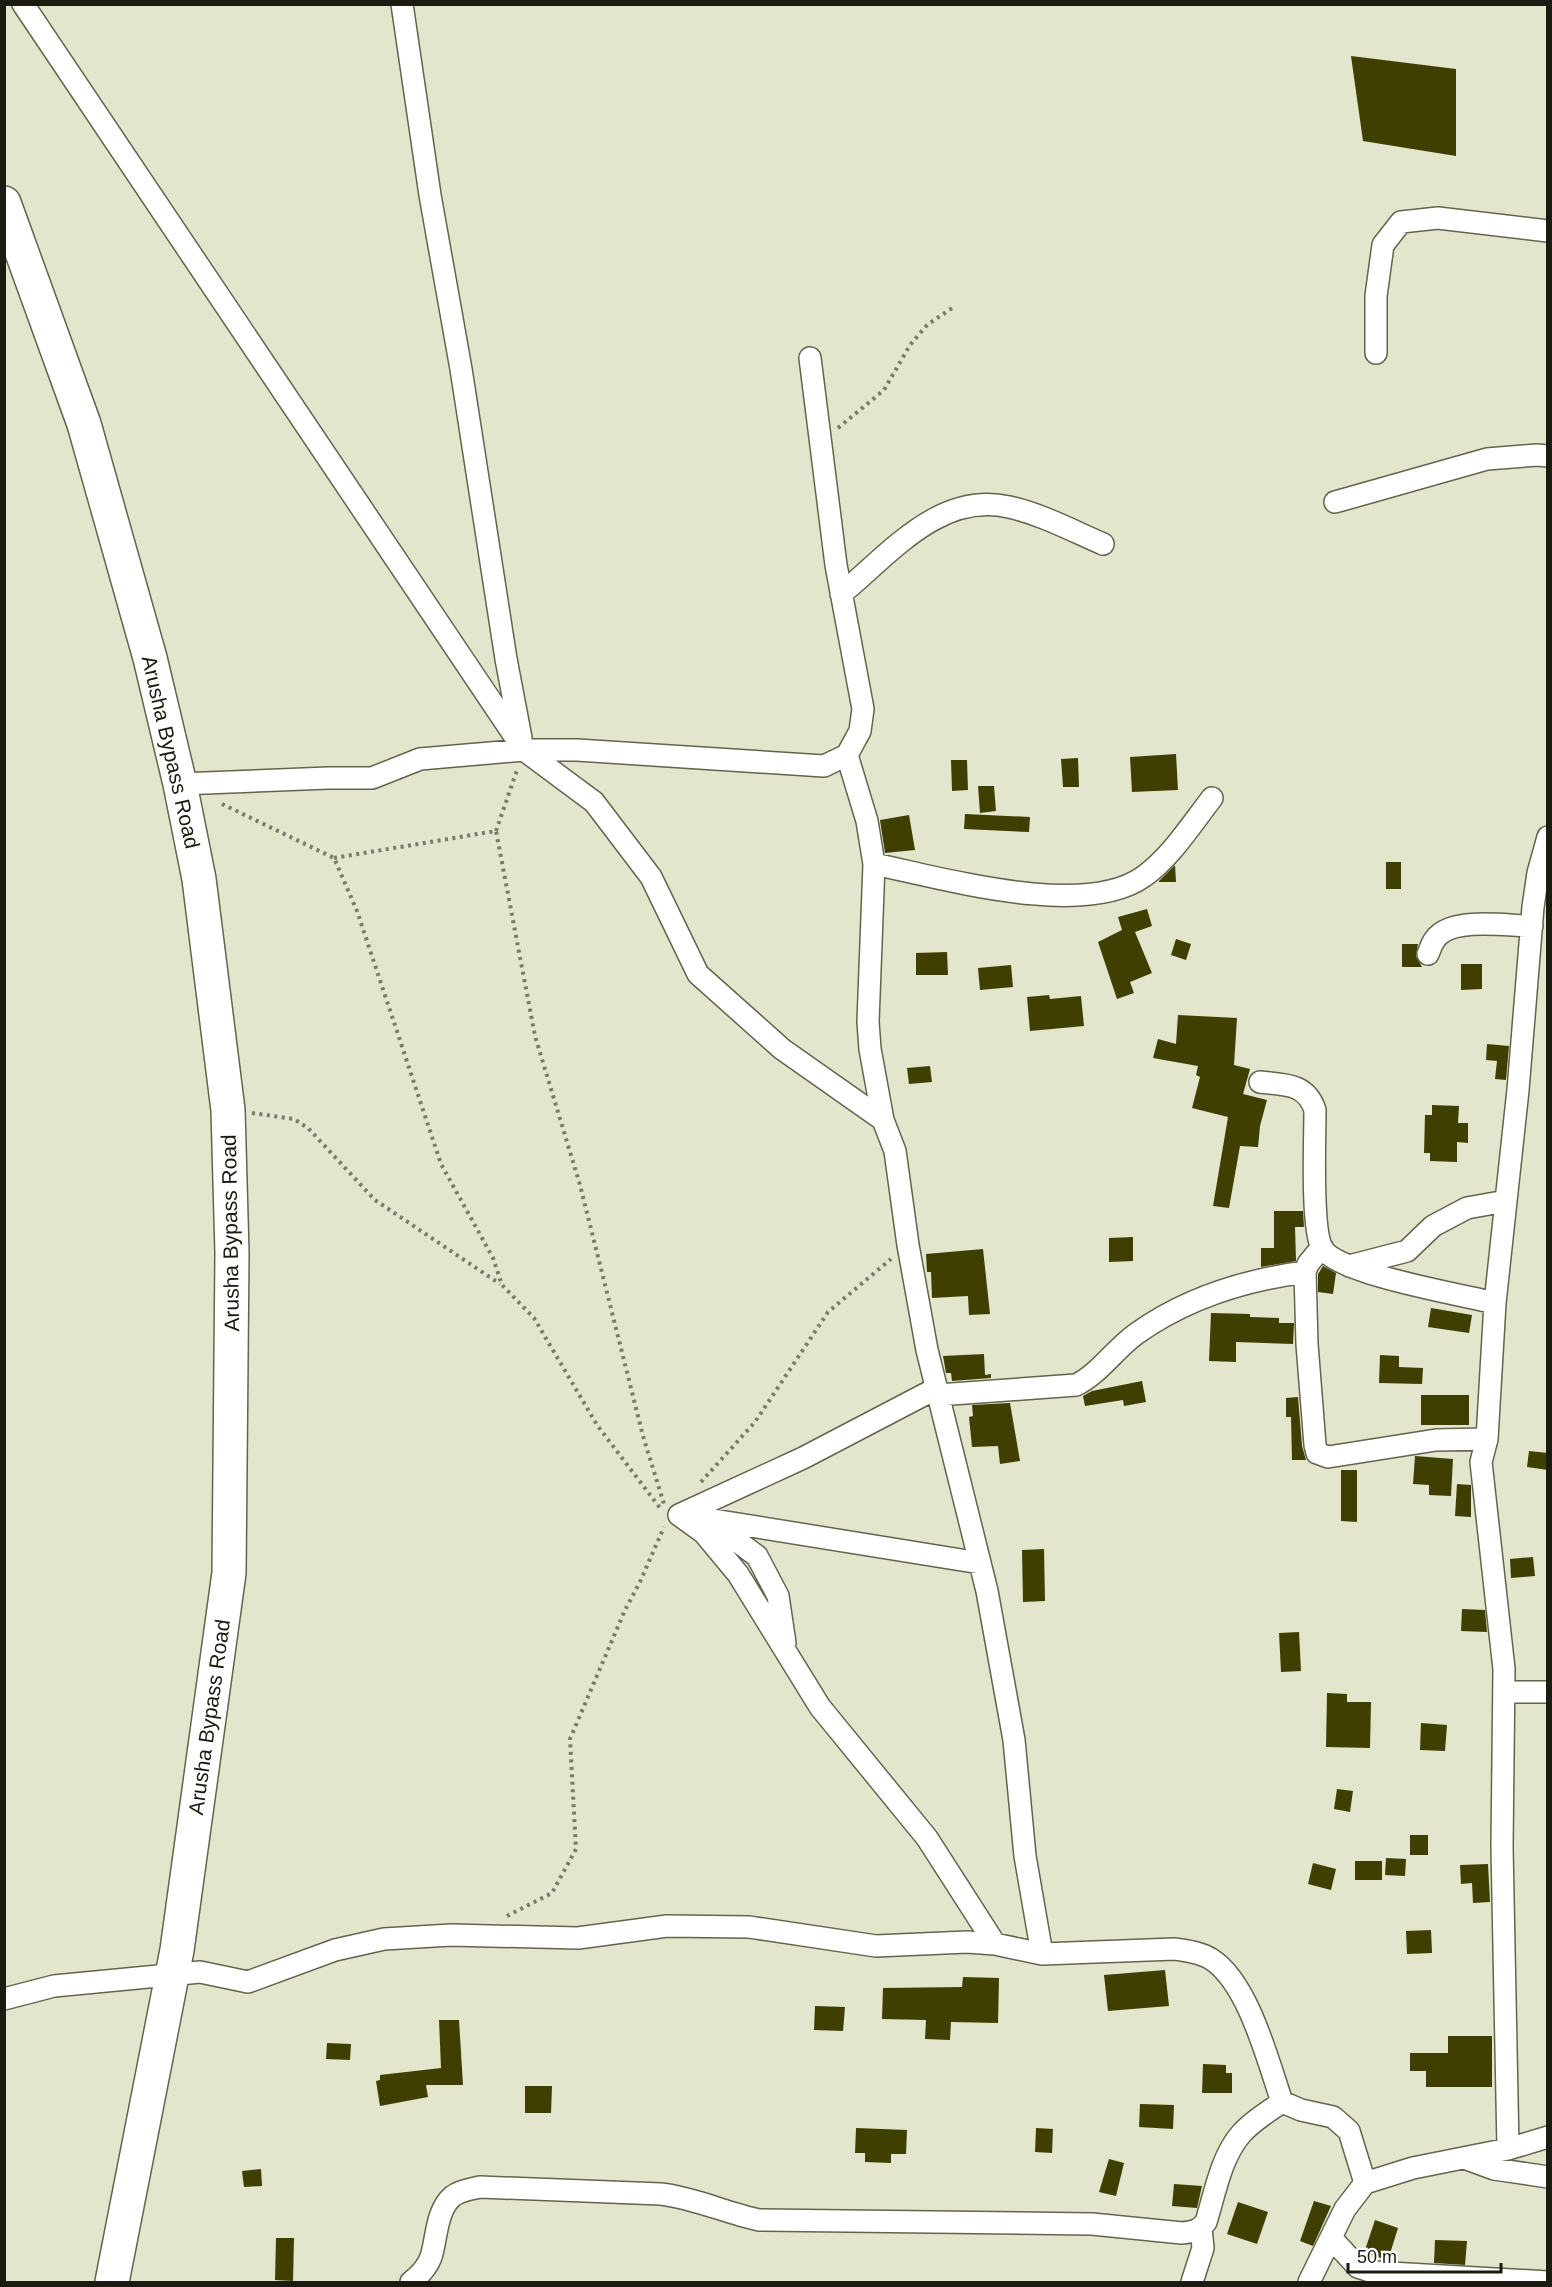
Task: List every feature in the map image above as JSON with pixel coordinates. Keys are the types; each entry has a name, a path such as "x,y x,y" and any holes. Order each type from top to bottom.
{"main road":[{"name":"Arusha Bypass Road","path":"4,204 84,424 150,658 200,879 228,1110 231,1252 229,1573 172,1974 112,2283"}],"street":[{"path":"23,4 524,750 594,802 651,877 698,974 782,1049 883,1120"},
{"path":"402,4 430,195 479,477 505,649 524,750"},
{"path":"1376,353 1376,296 1383,246 1401,222 1438,218 1548,231"},
{"path":"180,784 372,778 420,759 524,750 577,750 824,766 847,756 860,731 863,709 841,594 810,358"},
{"path":"1335,502 1487,459 1537,454 1548,456"},
{"path":"841,594 926,523 950,510 976,505 1010,507 1103,544"},
{"path":"847,756 867,821 874,864 868,1022 870,1049 883,1120 895,1151 908,1245 927,1350 980,1563 1014,1740 1025,1856 1042,1954"},
{"path":"874,864 1044,895 1075,896 1101,892 1125,886 1142,877 1166,856 1212,798"},
{"path":"1508,2149 1502,1847 1504,1669 1480,1462 1487,1439 1495,1303 1518,1090 1532,927 1538,873 1548,837"},
{"path":"1428,954 1432,942 1441,933 1458,926 1474,924 1532,927"},
{"path":"1260,1082 1291,1086 1302,1091 1311,1099 1315,1110 1315,1191 1318,1232 1322,1248 1332,1257 1349,1266 1495,1303"},
{"path":"1349,1266 1407,1251 1433,1226 1467,1208 1506,1201"},
{"path":"1322,1248 1308,1264 1305,1272 1307,1344 1314,1445 1317,1453 1329,1456 1436,1440 1487,1439"},
{"path":"668,1512 803,1458 938,1392 1076,1385 1085,1380 1137,1334 1198,1299 1244,1283 1305,1272"},
{"path":"668,1512 980,1563"},
{"path":"668,1512 704,1533 738,1574 820,1707 927,1838 995,1944"},
{"path":"1504,1692 1548,1692"},
{"path":"4,1999 54,1986 172,1974 201,1972 248,1982 335,1950 384,1939 452,1935 578,1938 667,1926 749,1928 876,1946 967,1942 995,1944 1042,1954 1175,1949 1192,1951 1210,1959 1230,1975 1249,2010 1282,2102 1301,2110 1333,2118 1349,2131 1365,2183"},
{"path":"419,2279 430,2258 443,2210 453,2196 480,2187 671,2195 698,2201 734,2215 759,2220 1092,2224 1182,2233 1201,2228 1206,2222 1226,2159 1234,2144 1252,2124 1282,2102"},
{"path":"1310,2283 1345,2209 1365,2183 1413,2168 1508,2149 1548,2137"},
{"path":"1463,2158 1494,2169 1548,2177"},
{"path":"1192,2283 1203,2248 1201,2228"},
{"path":"1331,2238 1358,2267 1373,2272 1548,2282"}],"path":[{"path":"820,441 848,421 884,390 916,338 927,325 955,306"},
{"path":"497,1921 552,1893 576,1849 570,1739 625,1610 640,1582 668,1512 643,1437 580,1185 535,1036 496,831 524,750"},
{"path":"221,804 334,858 496,831"},
{"path":"334,858 357,911 441,1164 493,1258 502,1285"},
{"path":"228,1110 294,1119 308,1128 375,1200 502,1285 534,1318 597,1425 668,1512"},
{"path":"700,1483 755,1422 828,1312 908,1245"}],"building":[{"path":"1351,56 1456,69 1456,156 1363,141"},
{"path":"1176,754 1178,790 1132,792 1130,757"},
{"path":"1078,758 1079,787 1063,787 1061,759"},
{"path":"951,760 967,760 968,790 952,791"},
{"path":"978,786 994,786 996,811 980,813"},
{"path":"965,814 1030,817 1029,832 964,829"},
{"path":"909,815 915,850 885,853 880,820"},
{"path":"1386,862 1401,862 1401,889 1386,889"},
{"path":"1175,865 1176,882 1159,882 1159,881"},
{"path":"1147,909 1152,926 1135,932 1152,973 1130,982 1134,993 1117,999 1098,942 1122,930 1118,917"},
{"path":"1176,939 1191,944 1186,960 1171,955"},
{"path":"1402,944 1418,944 1416,956 1422,967 1402,967"},
{"path":"947,952 948,975 916,975 916,953"},
{"path":"1461,964 1482,964 1482,989 1461,990"},
{"path":"1011,965 1013,987 980,990 978,968"},
{"path":"1049,995 1050,999 1081,996 1084,1026 1030,1031 1027,997"},
{"path":"1178,1015 1237,1018 1234,1065 1250,1069 1243,1094 1267,1100 1260,1126 1258,1147 1240,1146 1229,1208 1213,1206 1228,1117 1192,1108 1200,1077 1196,1075 1198,1066 1153,1058 1158,1039 1176,1044"},
{"path":"1487,1044 1509,1046 1506,1080 1495,1079 1497,1061 1486,1060"},
{"path":"930,1066 932,1082 909,1084 907,1068"},
{"path":"1432,1105 1459,1106 1458,1123 1468,1123 1468,1143 1457,1142 1457,1162 1430,1161 1430,1153 1424,1153 1425,1115 1432,1115"},
{"path":"1274,1211 1303,1211 1304,1227 1295,1227 1296,1261 1261,1267 1261,1248 1274,1248"},
{"path":"1133,1237 1133,1261 1109,1262 1109,1238"},
{"path":"983,1249 990,1314 969,1315 968,1296 932,1298 931,1272 927,1272 926,1254"},
{"path":"1323,1266 1336,1273 1333,1294 1318,1292 1318,1274"},
{"path":"1431,1308 1472,1315 1469,1333 1428,1327"},
{"path":"1211,1313 1250,1314 1250,1317 1279,1318 1279,1323 1294,1323 1293,1344 1236,1342 1236,1362 1209,1361"},
{"path":"984,1354 985,1375 991,1374 991,1378 952,1381 951,1373 946,1373 943,1356"},
{"path":"1380,1355 1399,1356 1399,1367 1423,1368 1422,1384 1379,1383"},
{"path":"1142,1381 1146,1402 1124,1406 1123,1400 1085,1406 1083,1396 1092,1391"},
{"path":"1421,1395 1469,1395 1469,1425 1421,1425"},
{"path":"1298,1397 1302,1446 1306,1460 1292,1460 1291,1417 1286,1417 1286,1398"},
{"path":"1010,1403 1020,1461 1000,1464 998,1446 972,1447 969,1417 973,1416 972,1405"},
{"path":"1529,1451 1548,1453 1548,1470 1527,1467"},
{"path":"1415,1456 1453,1459 1451,1496 1429,1495 1429,1485 1413,1484"},
{"path":"1341,1470 1357,1470 1357,1522 1341,1521"},
{"path":"1457,1484 1471,1485 1471,1517 1455,1516"},
{"path":"1044,1549 1045,1601 1023,1602 1022,1550"},
{"path":"1533,1557 1535,1576 1511,1578 1510,1559"},
{"path":"1462,1609 1485,1610 1487,1632 1461,1631"},
{"path":"1299,1632 1301,1671 1281,1672 1279,1633"},
{"path":"1327,1693 1347,1694 1347,1702 1371,1702 1370,1748 1326,1747"},
{"path":"1421,1723 1447,1725 1445,1751 1420,1750"},
{"path":"1337,1789 1353,1791 1350,1812 1334,1809"},
{"path":"1410,1835 1428,1835 1428,1855 1410,1855"},
{"path":"1386,1858 1406,1859 1405,1876 1385,1875"},
{"path":"1355,1861 1382,1861 1382,1880 1355,1880"},
{"path":"1313,1863 1336,1869 1331,1890 1308,1884"},
{"path":"1488,1864 1490,1902 1473,1903 1472,1883 1461,1884 1460,1865"},
{"path":"1431,1930 1432,1953 1407,1954 1406,1931"},
{"path":"1165,1970 1169,2006 1108,2011 1104,1975"},
{"path":"963,1977 999,1978 998,2023 951,2022 950,2040 925,2039 926,2020 882,2019 883,1988 962,1987"},
{"path":"815,2006 845,2007 843,2031 814,2030"},
{"path":"439,2020 459,2020 463,2085 426,2085 428,2097 380,2106 376,2081 380,2080 380,2075 441,2068"},
{"path":"1448,2036 1492,2036 1492,2087 1426,2087 1426,2071 1410,2071 1410,2053 1448,2053"},
{"path":"327,2043 351,2044 350,2060 326,2059"},
{"path":"1203,2064 1226,2065 1226,2073 1232,2073 1232,2093 1202,2093"},
{"path":"525,2086 552,2086 551,2113 525,2113"},
{"path":"1140,2104 1174,2105 1173,2129 1139,2127"},
{"path":"856,2128 907,2130 906,2154 891,2154 891,2163 865,2162 865,2153 855,2153"},
{"path":"1036,2128 1053,2129 1052,2153 1035,2152"},
{"path":"1109,2159 1124,2163 1116,2196 1099,2192"},
{"path":"261,2169 262,2186 244,2187 242,2171"},
{"path":"1174,2184 1202,2186 1197,2208 1172,2206"},
{"path":"1314,2201 1331,2206 1313,2246 1300,2241"},
{"path":"1238,2202 1268,2212 1257,2244 1227,2234"},
{"path":"1375,2220 1398,2228 1388,2260 1364,2253"},
{"path":"276,2238 294,2238 293,2281 275,2280"},
{"path":"1435,2240 1467,2241 1465,2265 1434,2263"}]}
